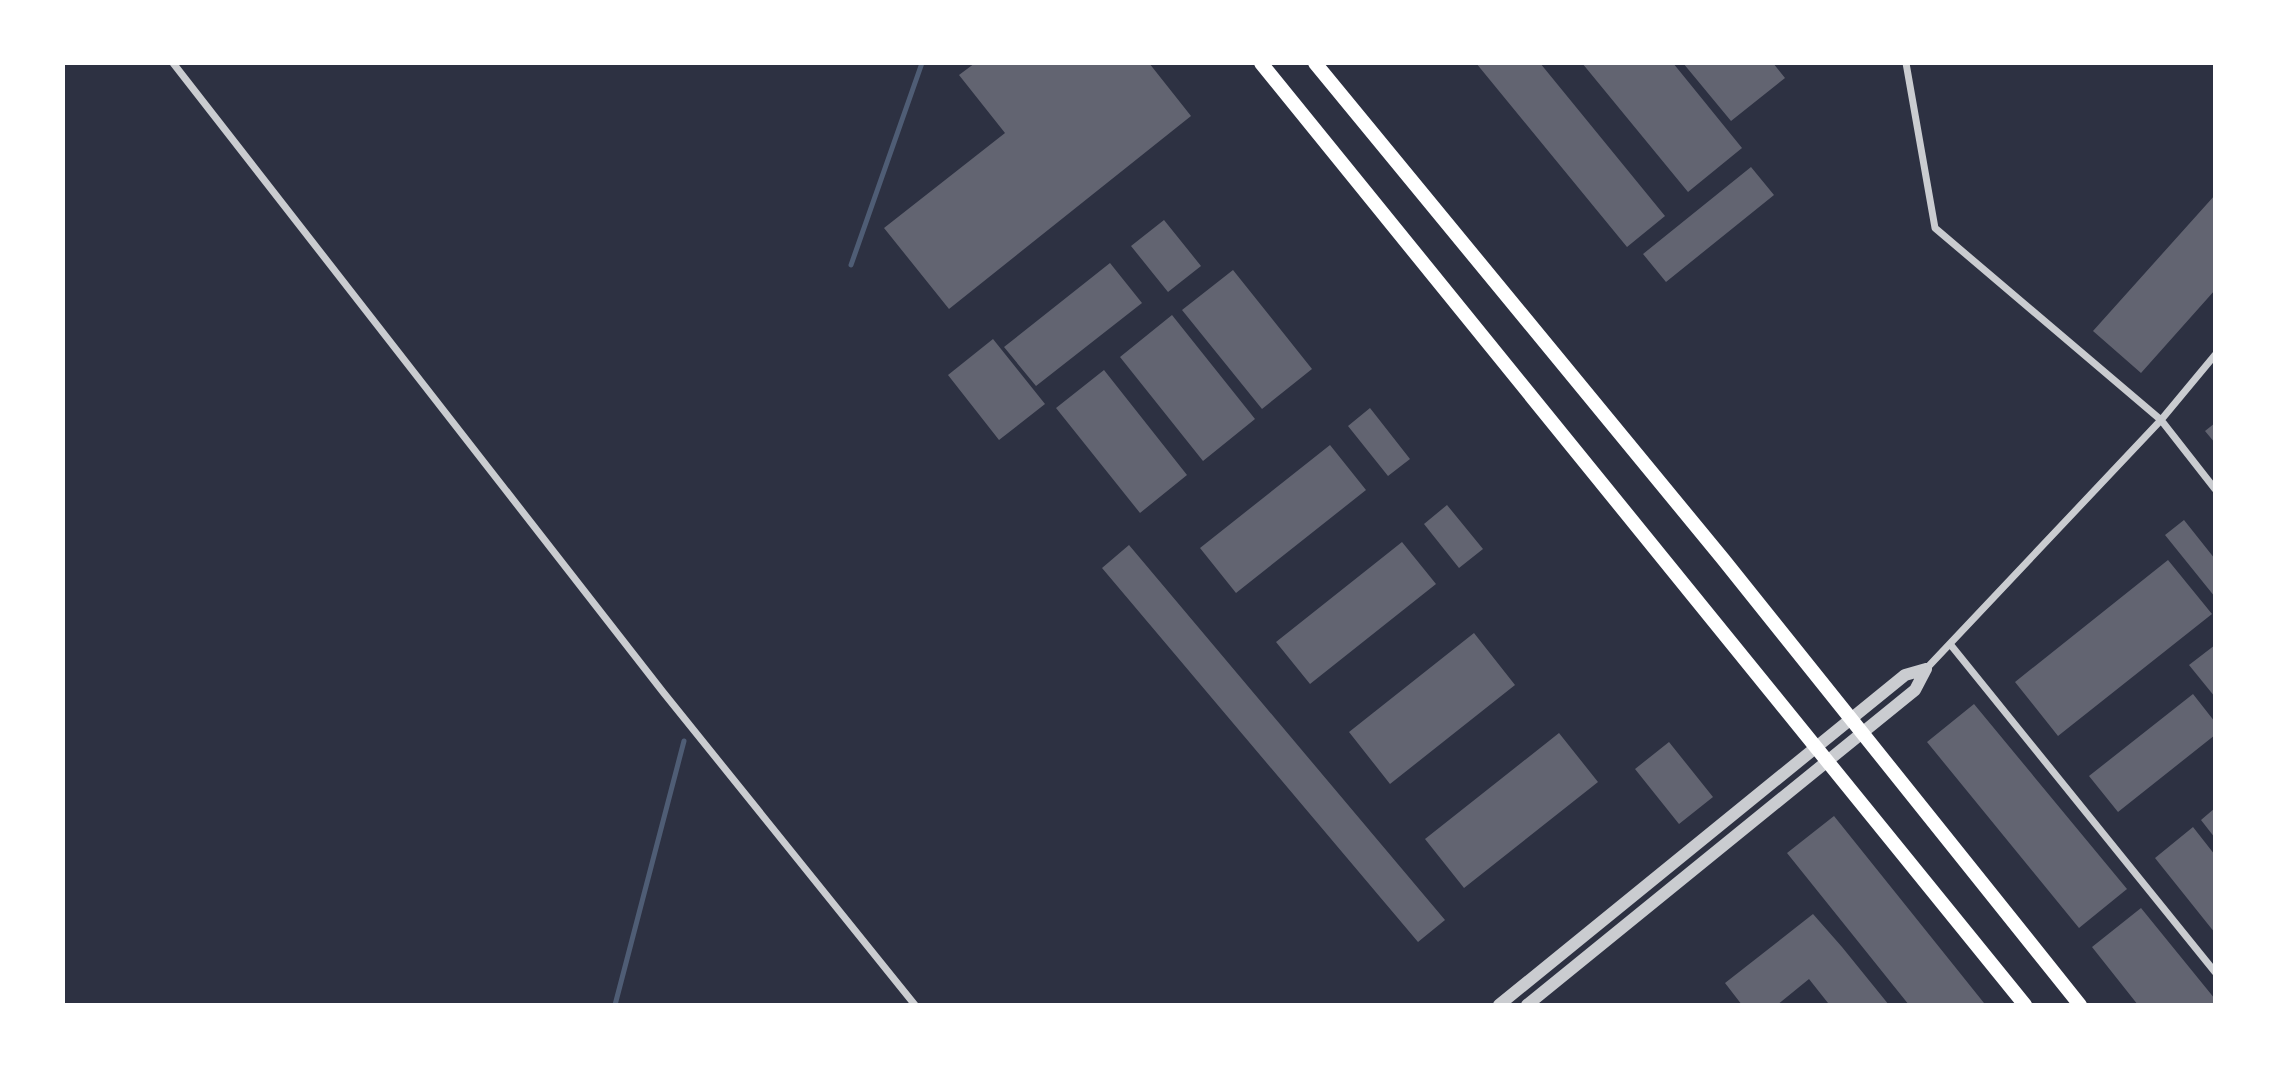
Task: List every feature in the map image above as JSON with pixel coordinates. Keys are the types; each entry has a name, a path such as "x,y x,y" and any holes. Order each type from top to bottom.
{"main road":[{"path":"1261,63 2025,1005"},
{"path":"1315,63 1723,559 2080,1005"}],"street":[{"path":"173,63 663,692 915,1005"},
{"path":"1906,63 1935,228 2161,420 2215,489"},
{"path":"1527,1005 1915,690 1926,669 2161,420 2215,355"},
{"path":"1950,644 2215,972"},
{"path":"1499,1005 1905,675 1926,669"}],"building":[{"path":"975,63 1149,63 1191,116 949,309 884,228 1005,133 959,75"},
{"path":"1476,63 1540,63 1665,216 1627,247"},
{"path":"1582,63 1673,63 1742,148 1688,192"},
{"path":"1683,63 1773,63 1785,78 1731,121"},
{"path":"1751,167 1774,195 1666,282 1643,254"},
{"path":"2215,195 2215,290 2141,373 2093,331"},
{"path":"1164,220 1201,266 1168,292 1131,246"},
{"path":"1110,263 1142,303 1036,386 1004,347"},
{"path":"1233,270 1312,369 1262,409 1182,310"},
{"path":"1172,315 1255,419 1203,461 1120,357"},
{"path":"993,339 1045,404 999,440 948,375"},
{"path":"1104,370 1187,475 1140,513 1056,408"},
{"path":"1370,408 1410,459 1388,476 1348,426"},
{"path":"2215,423 2215,443 2205,431"},
{"path":"1330,445 1366,490 1236,593 1200,548"},
{"path":"1447,505 1483,549 1459,568 1424,524"},
{"path":"2184,520 2215,559 2215,597 2165,535"},
{"path":"1402,542 1436,584 1310,684 1276,642"},
{"path":"1129,545 1445,920 1418,942 1102,568"},
{"path":"2168,560 2212,614 2058,736 2015,682"},
{"path":"1474,633 1515,685 1390,784 1349,732"},
{"path":"2215,645 2215,697 2189,665"},
{"path":"2193,694 2215,722 2215,735 2118,812 2089,776"},
{"path":"1974,704 2127,889 2079,928 1927,742"},
{"path":"1559,733 1598,782 1464,888 1425,839"},
{"path":"1669,742 1713,797 1679,824 1635,769"},
{"path":"2215,808 2215,838 2201,820"},
{"path":"1834,816 1984,1003 1909,1005 1787,853"},
{"path":"2193,827 2215,855 2215,933 2155,858"},
{"path":"2141,908 2215,999 2215,1005 2138,1005 2092,947"},
{"path":"1813,914 1889,1005 1825,1005 1828,1003 1809,979 1777,1005 1742,1005 1725,983"}],"waterway":[{"path":"851,265 922,63"},
{"path":"615,1005 684,741"}]}
